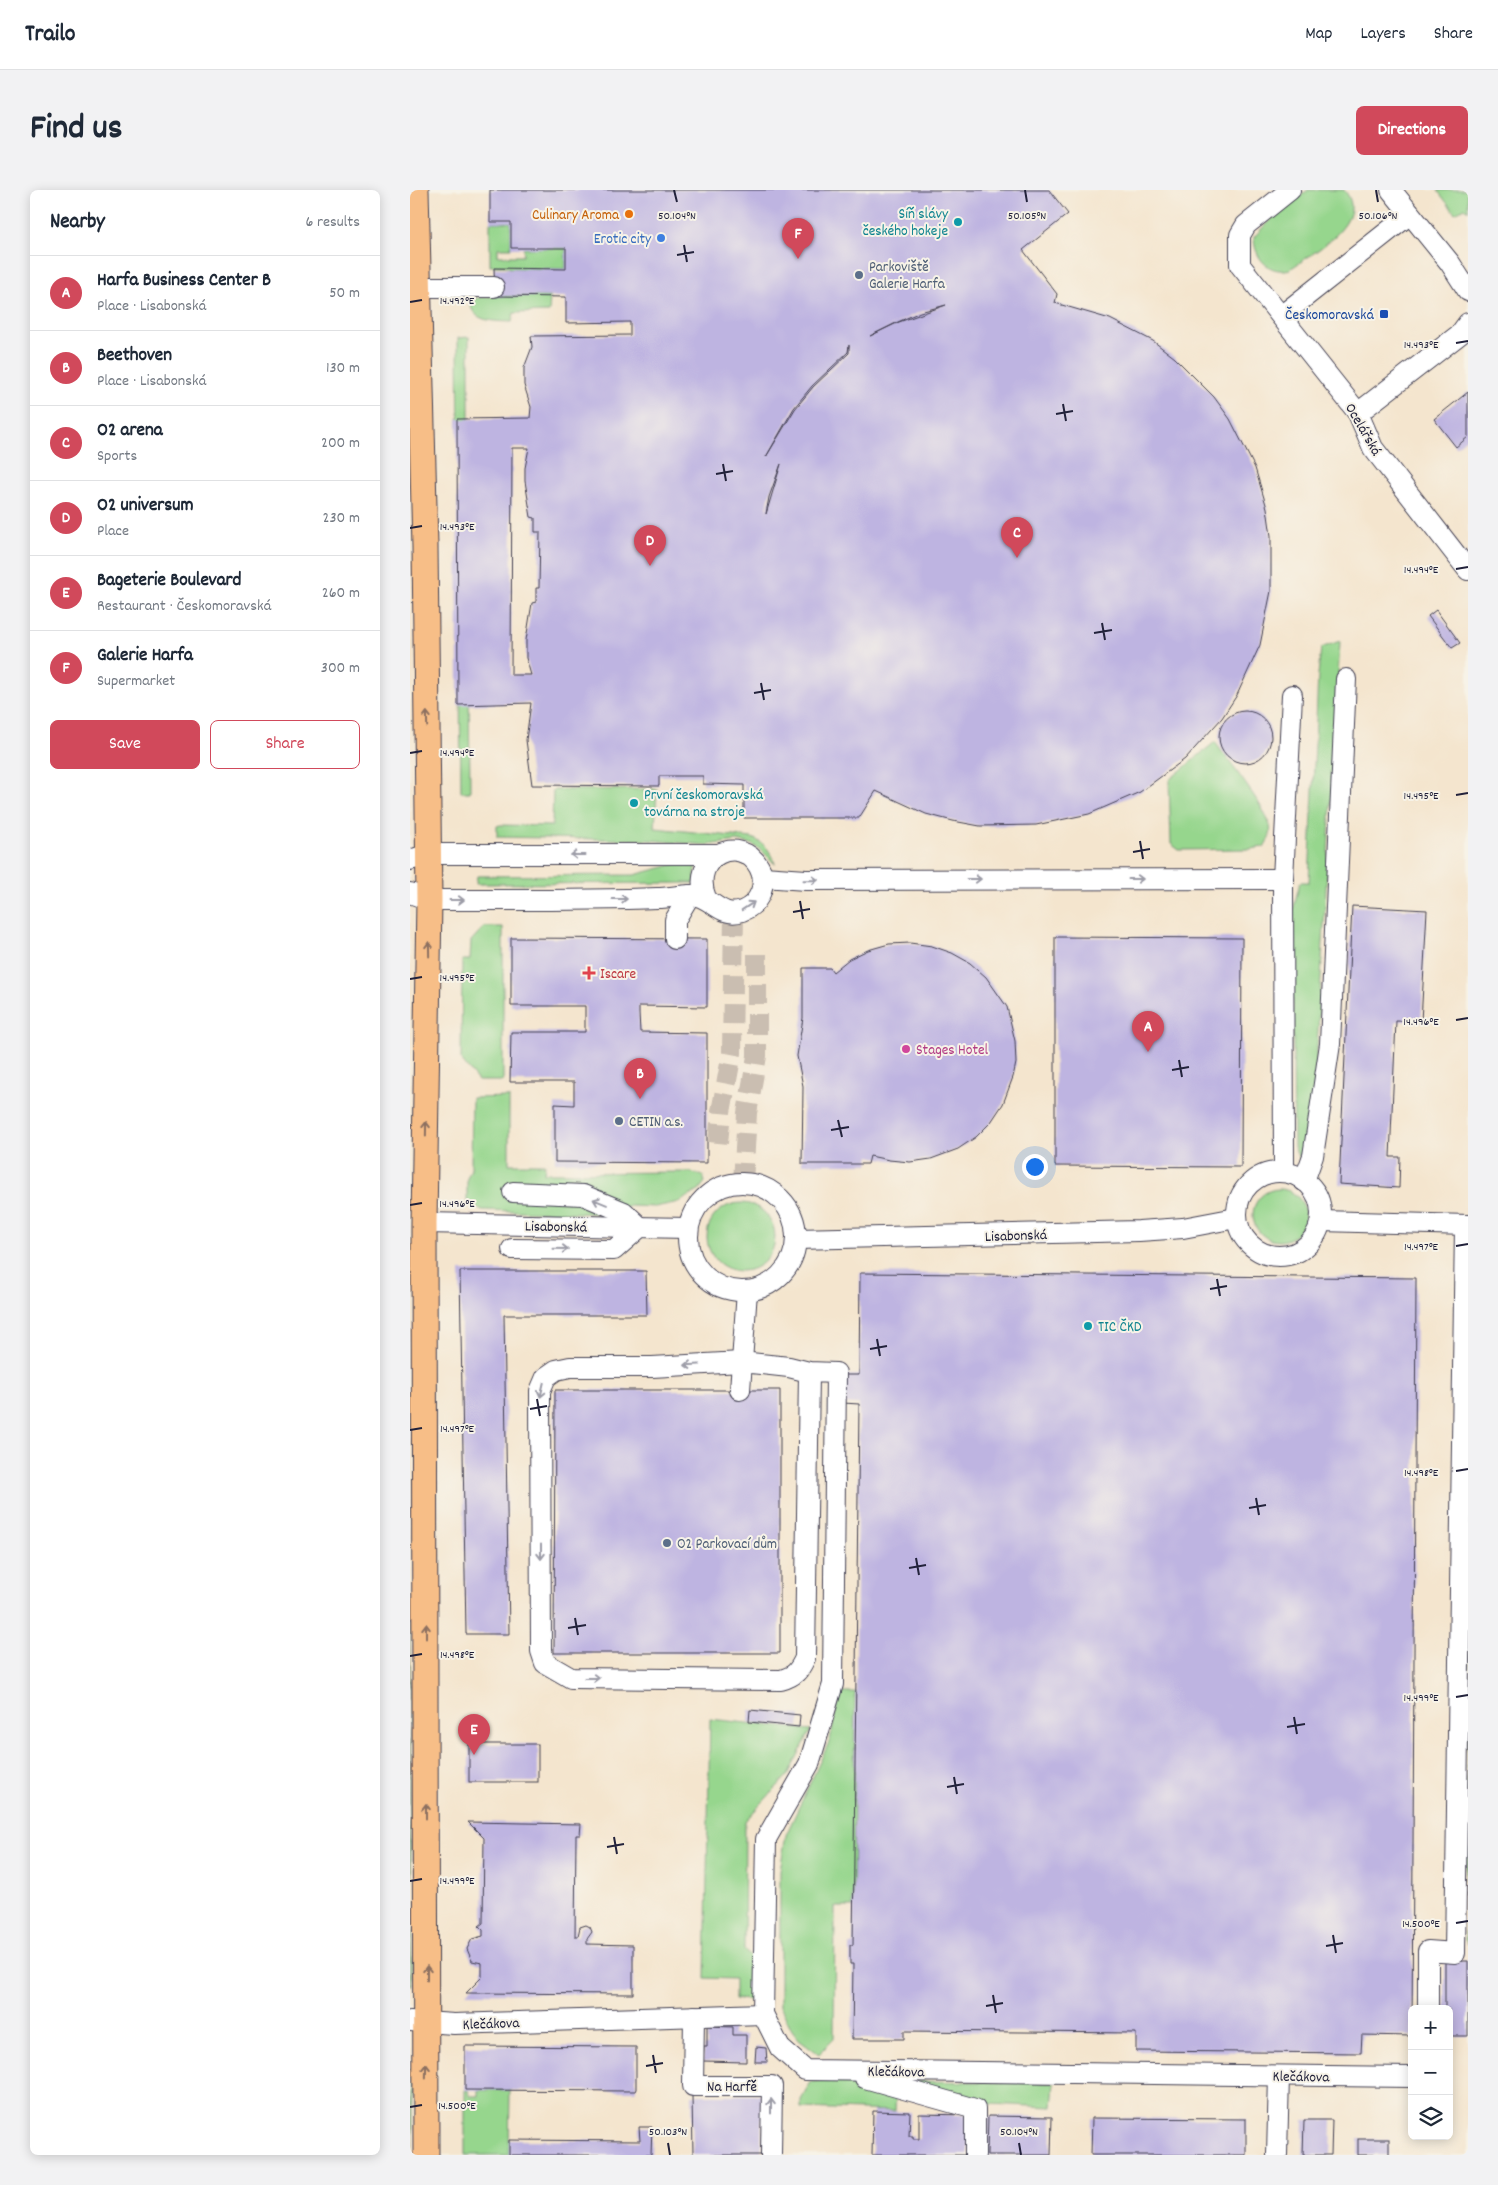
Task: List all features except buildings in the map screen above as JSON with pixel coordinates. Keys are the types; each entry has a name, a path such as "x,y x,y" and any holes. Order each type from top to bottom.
{"main road":[{"path":"416,190 414,287 425,546 419,857 424,1223 418,1573 418,2022 426,2155"}],"street":[{"name":"Ocelářská","path":"1290,190 1246,225 1240,235 1238,249 1240,265 1358,413 1373,448 1468,570"},
{"path":"1391,190 1464,282 1468,291"},
{"path":"1281,316 1410,214"},
{"path":"414,287 494,287"},
{"path":"1358,413 1460,334 1468,323"},
{"path":"1304,1180 1313,1156 1330,1044 1346,679"},
{"path":"1284,1172 1283,880 1292,695"},
{"path":"419,857 718,854 734,851 750,856 760,869 763,877 763,886 756,901 743,910 726,912 698,897 420,896"},
{"path":"658,898 675,929 698,897 704,869 718,854"},
{"path":"763,877 806,880 1283,880"},
{"path":"1271,1172 1284,1172 1304,1180 1318,1198 1321,1209 1321,1221 1310,1243 1301,1251 1290,1256 1265,1255 1254,1249 1239,1230 1236,1218 1242,1194 1249,1184 1260,1176 1271,1172"},
{"path":"743,1183 760,1186 781,1201 786,1207 793,1223 796,1239 793,1254 780,1274 762,1287 747,1291 730,1290 715,1284 702,1274 691,1253 688,1228 698,1207 714,1191 728,1185 743,1183"},
{"path":"512,1249 614,1250 640,1228 624,1212 583,1195 513,1192"},
{"name":"Lisabonská","path":"796,1239 1139,1231 1183,1228 1236,1218"},
{"path":"1321,1221 1466,1225 1455,1953 1428,1951 1428,2005"},
{"name":"Lisabonská","path":"424,1223 688,1228"},
{"path":"740,1390 747,1291"},
{"path":"763,2014 766,1839 808,1764 833,1684 836,1373 809,1372 789,1367 741,1362 652,1367 570,1367 556,1370 546,1377 540,1392 541,1651 546,1663 557,1672 571,1678 781,1680 793,1677 800,1670 805,1658 809,1372"},
{"name":"Klečákova","path":"418,2022 454,2024 763,2014 780,2048 805,2070 1408,2077"},
{"name":"Na Harfě","path":"694,2016 693,2086 772,2086 771,2155"},
{"path":"840,2071 975,2109 975,2155"},
{"path":"1277,2155 1279,2076"}],"green space":[{"path":"1308,190 1344,190 1351,202 1350,213 1344,225 1323,246 1290,269 1282,270 1269,267 1257,252 1254,237 1270,220"},
{"path":"1437,190 1468,190 1468,211 1465,208 1455,213"},
{"path":"490,222 511,222 511,248 498,248 498,256 523,256 524,248 566,248 566,269 490,266"},
{"path":"495,296 550,297 549,312 514,313 512,322 491,321 474,313 470,299"},
{"path":"469,337 469,452 459,452 458,338"},
{"path":"1340,641 1314,1102 1300,1161 1294,1147 1292,914 1300,882 1309,882 1318,675 1321,648"},
{"path":"460,679 469,679 470,792 461,792"},
{"path":"1215,742 1267,817 1270,832 1264,847 1250,849 1179,850 1171,844 1169,780"},
{"path":"657,789 655,828 752,838 767,848 775,864 761,850 751,844 737,841 707,845 648,840 497,837 497,826 500,825 552,826 553,790"},
{"path":"687,861 695,865 695,883 476,884 477,876 634,875"},
{"path":"484,927 503,927 503,1081 478,1081 461,1060 462,960 470,960 471,941"},
{"path":"509,1097 509,1164 545,1164 544,1173 690,1172 703,1176 705,1182 698,1191 679,1202 655,1207 630,1206 608,1214 483,1210 467,1205 467,1178 471,1169 472,1098"},
{"path":"1279,1189 1289,1191 1297,1197 1303,1205 1305,1215 1303,1225 1297,1233 1289,1239 1279,1241 1269,1239 1261,1233 1255,1225 1253,1215 1255,1205 1261,1197 1269,1191"},
{"path":"741,1203 754,1206 765,1213 772,1224 775,1237 772,1250 765,1261 754,1268 741,1271 728,1268 717,1261 710,1250 707,1237 710,1224 717,1213 728,1206"},
{"path":"1468,1602 1468,1944 1465,1940"},
{"path":"410,1604 412,1985 410,1985"},
{"path":"840,1692 855,1692 853,1907 835,1907 834,2039 819,2054 799,2039 792,2030 780,2006 780,1870 786,1835 830,1740"},
{"path":"710,1719 811,1730 788,1775 745,1821 744,1950 755,1962 754,1995 750,2000 735,1999 735,1979 705,1978"},
{"path":"410,2076 412,2076 412,2155 410,2155"},
{"path":"835,2080 1054,2083 1052,2107 969,2103 896,2085 895,2111 801,2108 801,2100 811,2082"},
{"path":"465,2090 468,2090 469,2096 478,2096 478,2090 510,2090 509,2155 465,2155"}],"tunnel":[{"path":"718,1143 721,1112 732,1053 734,912"},
{"path":"743,1183 747,1113 757,1056 757,946"}],"place":[{"name":"Culinary Aroma","path":"629,214"},
{"name":"Síň slávy českého hokeje","path":"958,222"},
{"name":"Erotic city","path":"661,238"},
{"name":"Galerie Harfa","path":"798,259"},
{"name":"Parkoviště Galerie Harfa","path":"859,275"},
{"name":"Českomoravská","path":"1384,314"},
{"name":"O2 arena","path":"1017,558"},
{"name":"O2 universum","path":"650,566"},
{"name":"První českomoravská továrna na stroje","path":"634,803"},
{"name":"Iscare","path":"589,973"},
{"name":"Stages Hotel","path":"906,1049"},
{"name":"Harfa Business Center B","path":"1148,1052"},
{"name":"Beethoven","path":"640,1099"},
{"name":"CETIN a.s.","path":"619,1121"},
{"name":"TIC ČKD","path":"1088,1326"},
{"name":"O2 Parkovací dům","path":"667,1543"},
{"name":"Bageterie Boulevard","path":"474,1755"}]}
